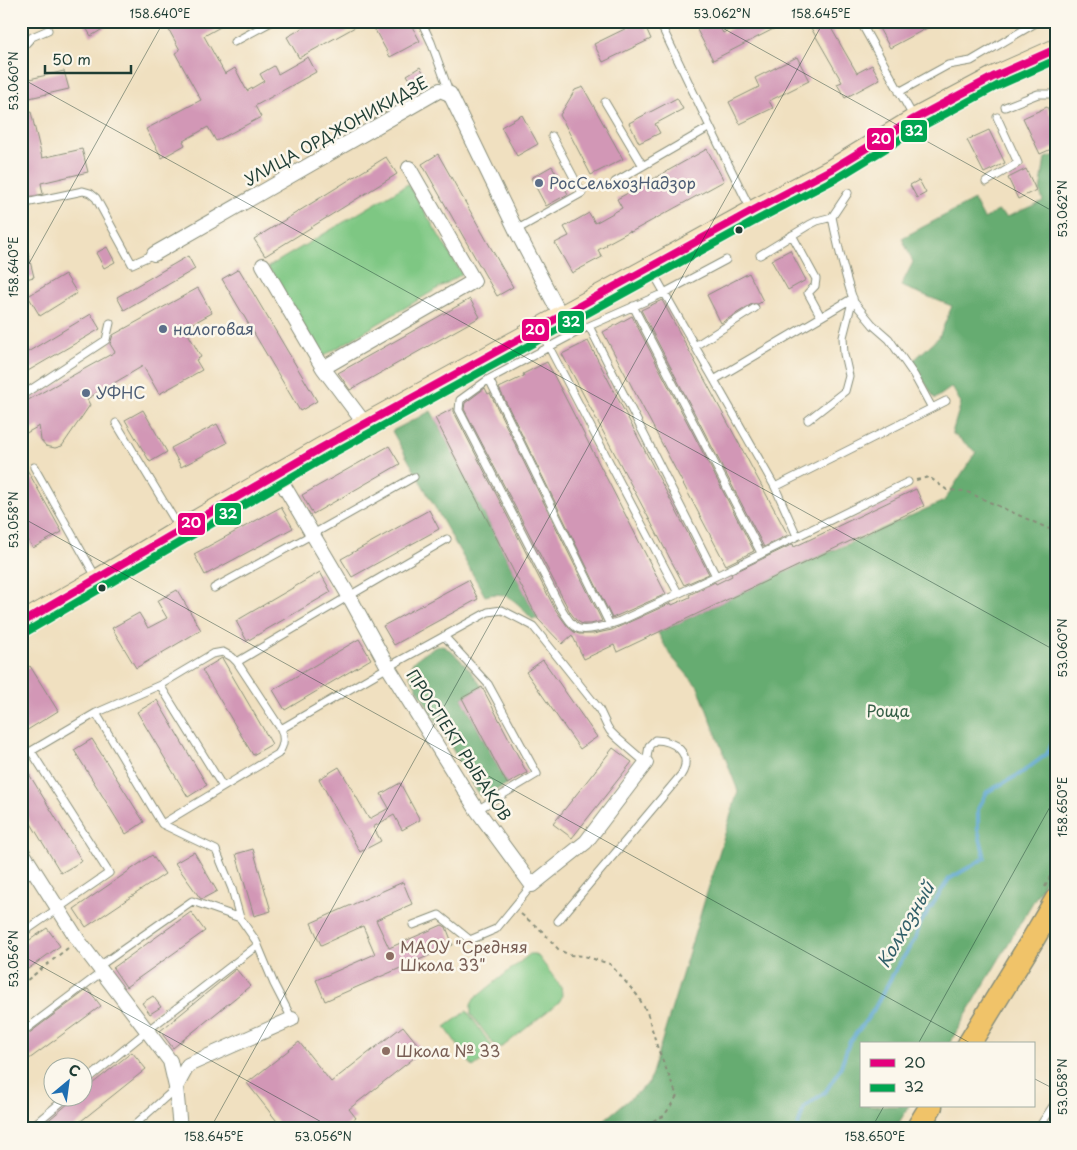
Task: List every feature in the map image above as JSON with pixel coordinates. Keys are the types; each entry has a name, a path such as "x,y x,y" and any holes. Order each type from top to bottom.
{"main road":[{"path":"21,623 365,424 544,338 561,316 832,169 914,119 992,77 1056,49"},
{"path":"970,1042 1056,900"},
{"path":"1032,941 1044,928 1056,923"},
{"path":"917,1129 930,1108"}],"street":[{"name":"УЛИЦА ОРДЖОНИКИДЗЕ","path":"154,254 440,90 450,94 516,230 561,316"},
{"path":"323,368 474,281 409,168"},
{"path":"263,265 323,368 365,424"},
{"name":"ПРОСПЕКТ РЫБАКОВ","path":"277,474 349,596 388,667 477,810 532,885"},
{"path":"532,885 586,842 646,762"},
{"path":"21,850 78,940 170,1062 176,1088 180,1129"},
{"path":"176,1088 188,1065 292,1019"}],"lane":[{"path":"234,42 273,21"},
{"path":"421,21 431,42 450,94"},
{"path":"659,21 752,211"},
{"path":"860,21 914,119"},
{"path":"899,92 948,65 971,61 1039,21"},
{"path":"21,49 32,37 48,30"},
{"path":"1005,107 1038,94 1053,94 1056,97"},
{"path":"605,102 642,166"},
{"path":"986,182 1018,163 997,117"},
{"path":"615,182 710,126"},
{"path":"516,230 582,193 552,136"},
{"path":"21,204 83,191 90,193 96,198 132,264 154,254"},
{"path":"760,255 818,220 832,217 848,193"},
{"path":"832,217 847,282 854,302 873,325 889,339 914,376 932,408"},
{"path":"792,235 816,279 815,286 808,293 821,317"},
{"path":"726,260 664,293 589,326 544,338 461,398 458,405 459,410 569,620 575,627 581,630 610,625 620,621 908,482"},
{"path":"650,268 775,487 797,536"},
{"path":"714,380 853,298"},
{"path":"808,420 845,391 849,376 844,354 843,337 853,298"},
{"path":"633,306 761,553"},
{"path":"695,346 755,308"},
{"path":"21,396 106,340 110,323"},
{"path":"589,326 716,576"},
{"path":"544,338 678,593"},
{"path":"489,379 610,625"},
{"path":"775,487 946,400"},
{"path":"116,423 181,529"},
{"path":"34,467 98,579"},
{"path":"214,588 414,477"},
{"path":"237,662 447,539"},
{"path":"281,729 488,612 502,610 533,626 599,709 607,726 616,738 646,762 649,746 655,740 668,742 679,747 685,758 681,775 558,921"},
{"path":"444,636 488,684 536,774 477,810"},
{"path":"21,758 96,713 160,685 212,654 223,652 237,662 281,729 284,737 282,749 278,754 162,824"},
{"path":"160,685 223,787"},
{"path":"96,713 162,824 216,850 232,890 240,918 256,940 274,984 292,1019"},
{"path":"21,934 109,873 31,751"},
{"path":"21,879 34,871"},
{"path":"413,925 439,915 470,940 496,929 532,885"},
{"path":"21,1033 100,970 192,901 240,918"},
{"path":"92,1076 258,945"},
{"path":"130,1129 176,1088"},
{"path":"1038,1129 1053,1106"},
{"path":"29,1129 54,1108"}],"path":[{"path":"908,482 929,477 947,490 965,492 1056,532"},
{"path":"514,908 542,931 559,950 570,955 584,956 610,964 637,995 647,1012 657,1046 677,1096 664,1116 634,1129"},
{"path":"21,985 78,940"}],"green space":[{"name":"Роща","path":"1056,155 1056,858 1040,890 950,1042 860,1042 860,1108 908,1108 895,1129 593,1129 649,1083 738,791 698,687 670,655 658,633 785,572 944,501 976,452 952,433 961,403 952,387 935,399 912,362 939,337 952,306 901,286 913,262 902,238 974,200 984,219 998,211 1007,217 1043,201 1040,192 1045,158"},
{"path":"408,184 462,274 322,357 268,267"},
{"path":"431,411 538,619 532,619 517,603 506,596 493,594 485,596 392,431"},
{"path":"442,645 464,664 482,687 462,698 507,784 483,797 479,795 410,676 411,667 417,658"},
{"path":"530,954 538,956 561,987 561,998 559,1002 505,1045 497,1047 471,1014 471,1005 474,999"},
{"path":"467,1011 495,1051 473,1067 445,1027"}],"building":[{"path":"82,21 116,21 91,36"},
{"path":"164,21 231,21 204,36 225,74 235,68 247,91 264,81 260,74 274,66 278,74 308,57 316,72 255,106 261,117 216,141 208,127 183,141 185,145 162,158 146,129 201,100 175,53 180,50"},
{"path":"315,21 366,21 299,58 287,37"},
{"path":"370,21 409,21 420,41 390,57"},
{"path":"643,21 651,39 603,62 594,44"},
{"path":"717,21 723,33 745,21 789,21 713,60 697,30"},
{"path":"807,21 827,21 857,73 872,65 880,79 845,98 837,84 842,82"},
{"path":"875,21 940,21 890,48"},
{"path":"797,57 809,81 769,101 773,108 740,124 729,102 759,87 755,78"},
{"path":"420,67 425,75 413,84 407,75"},
{"path":"64,71 69,89 25,99 21,81"},
{"path":"583,87 623,159 591,175 560,115 575,90"},
{"path":"677,98 683,109 655,124 660,133 639,143 629,123"},
{"path":"1047,107 1056,126 1056,147 1040,154 1023,118"},
{"path":"31,112 42,158 82,149 88,172 41,183 43,194 28,197 25,186 21,187 21,115"},
{"path":"522,115 538,144 517,156 501,127"},
{"path":"989,130 1005,163 984,173 967,140"},
{"path":"707,149 724,181 606,244 598,250 602,257 572,273 555,243 569,236 564,227 589,213 595,223 622,208 617,199"},
{"path":"438,154 513,287 497,296 422,164"},
{"path":"386,157 397,174 265,256 254,239"},
{"path":"552,166 568,194 546,206 531,178"},
{"path":"1026,169 1036,190 1018,199 1008,178"},
{"path":"919,180 926,193 917,198 910,185"},
{"path":"21,241 25,241 34,277 21,280"},
{"path":"107,247 115,262 104,268 96,253"},
{"path":"790,250 806,280 788,290 771,260"},
{"path":"188,256 195,269 124,310 117,297"},
{"path":"239,269 317,401 300,411 222,279"},
{"path":"749,273 763,301 758,304 752,304 721,323 707,295"},
{"path":"65,274 77,293 40,316 28,296"},
{"path":"198,288 212,313 185,328 201,357 196,360 202,370 159,394 143,366 87,399 90,405 62,446 55,448 46,446 41,440 39,426 21,436 21,404 115,352 110,344 113,335"},
{"path":"470,299 480,317 350,390 338,373"},
{"path":"662,300 788,535 764,547 641,310"},
{"path":"91,314 100,329 21,375 21,356"},
{"path":"632,316 754,551 726,565 603,332"},
{"path":"588,341 709,574 684,585 562,354"},
{"path":"547,362 666,594 612,618 499,388"},
{"path":"485,388 488,394 490,393 602,621 582,624 570,612 464,409 465,403"},
{"path":"454,408 454,412 555,609 568,627 579,634 593,634 612,630 671,603 672,605 793,544 794,547 916,489 924,506 617,652 614,645 584,659 572,635 562,644 538,619 435,418"},
{"path":"143,410 167,452 150,462 125,420"},
{"path":"217,424 227,443 181,467 171,448"},
{"path":"389,446 400,464 313,514 302,495"},
{"path":"21,459 62,532 33,548 28,540 21,544"},
{"path":"281,507 293,528 205,575 194,554"},
{"path":"429,510 439,529 352,577 341,559"},
{"path":"320,572 331,592 247,641 236,621"},
{"path":"468,580 478,599 394,645 383,626"},
{"path":"177,590 201,630 136,668 112,628 139,613 148,628 167,618 157,601"},
{"path":"359,639 371,659 285,710 273,690"},
{"path":"222,658 272,744 253,755 202,670"},
{"path":"543,660 597,737 580,749 526,672"},
{"path":"30,666 58,711 21,734 21,672"},
{"path":"482,687 527,773 507,784 462,698"},
{"path":"157,700 207,785 188,797 137,712"},
{"path":"92,739 144,822 126,834 74,750"},
{"path":"613,748 632,762 572,838 553,824"},
{"path":"339,767 369,819 389,808 381,794 400,783 420,820 402,830 394,815 373,827 381,841 360,852 319,779"},
{"path":"29,774 82,861 61,873 21,807 21,779"},
{"path":"253,849 271,911 254,916 236,854"},
{"path":"194,852 217,891 202,899 175,863"},
{"path":"152,855 165,874 86,927 74,909"},
{"path":"403,882 412,904 376,920 389,948 442,925 446,927 453,945 325,1001 316,980 375,954 363,926 321,945 311,923"},
{"path":"191,912 205,931 126,987 113,968"},
{"path":"47,928 60,946 21,974 21,946"},
{"path":"236,969 250,986 173,1048 160,1031"},
{"path":"88,989 101,1006 21,1065 21,1038"},
{"path":"153,996 161,1007 150,1014 142,1003"},
{"path":"403,1026 423,1051 349,1109 356,1118 343,1129 283,1129 247,1083 299,1042 331,1082"},
{"path":"132,1052 146,1069 71,1129 38,1129 63,1108 92,1108 92,1084"}],"waterway":[{"name":"Колхозный","path":"797,1129 804,1108 826,1091 840,1069 849,1043 873,1011 915,939 920,924 949,879 985,858 978,830 978,809 987,792 1020,774 1047,754 1056,736"}],"transit line":[{"name":"20","path":"21,623 321,448 832,169 914,119 993,77 1056,49"},
{"name":"32","path":"26,632 326,457 837,178 919,128 997,86 1056,60"}],"place":[{"name":"РосСельхозНадзор","path":"539,183"},
{"name":"налоговая","path":"163,329"},
{"name":"УФНС","path":"86,393"},
{"name":"МАОУ \"Средняя Школа 33\"","path":"390,956"},
{"name":"Школа № 33","path":"386,1051"}]}
